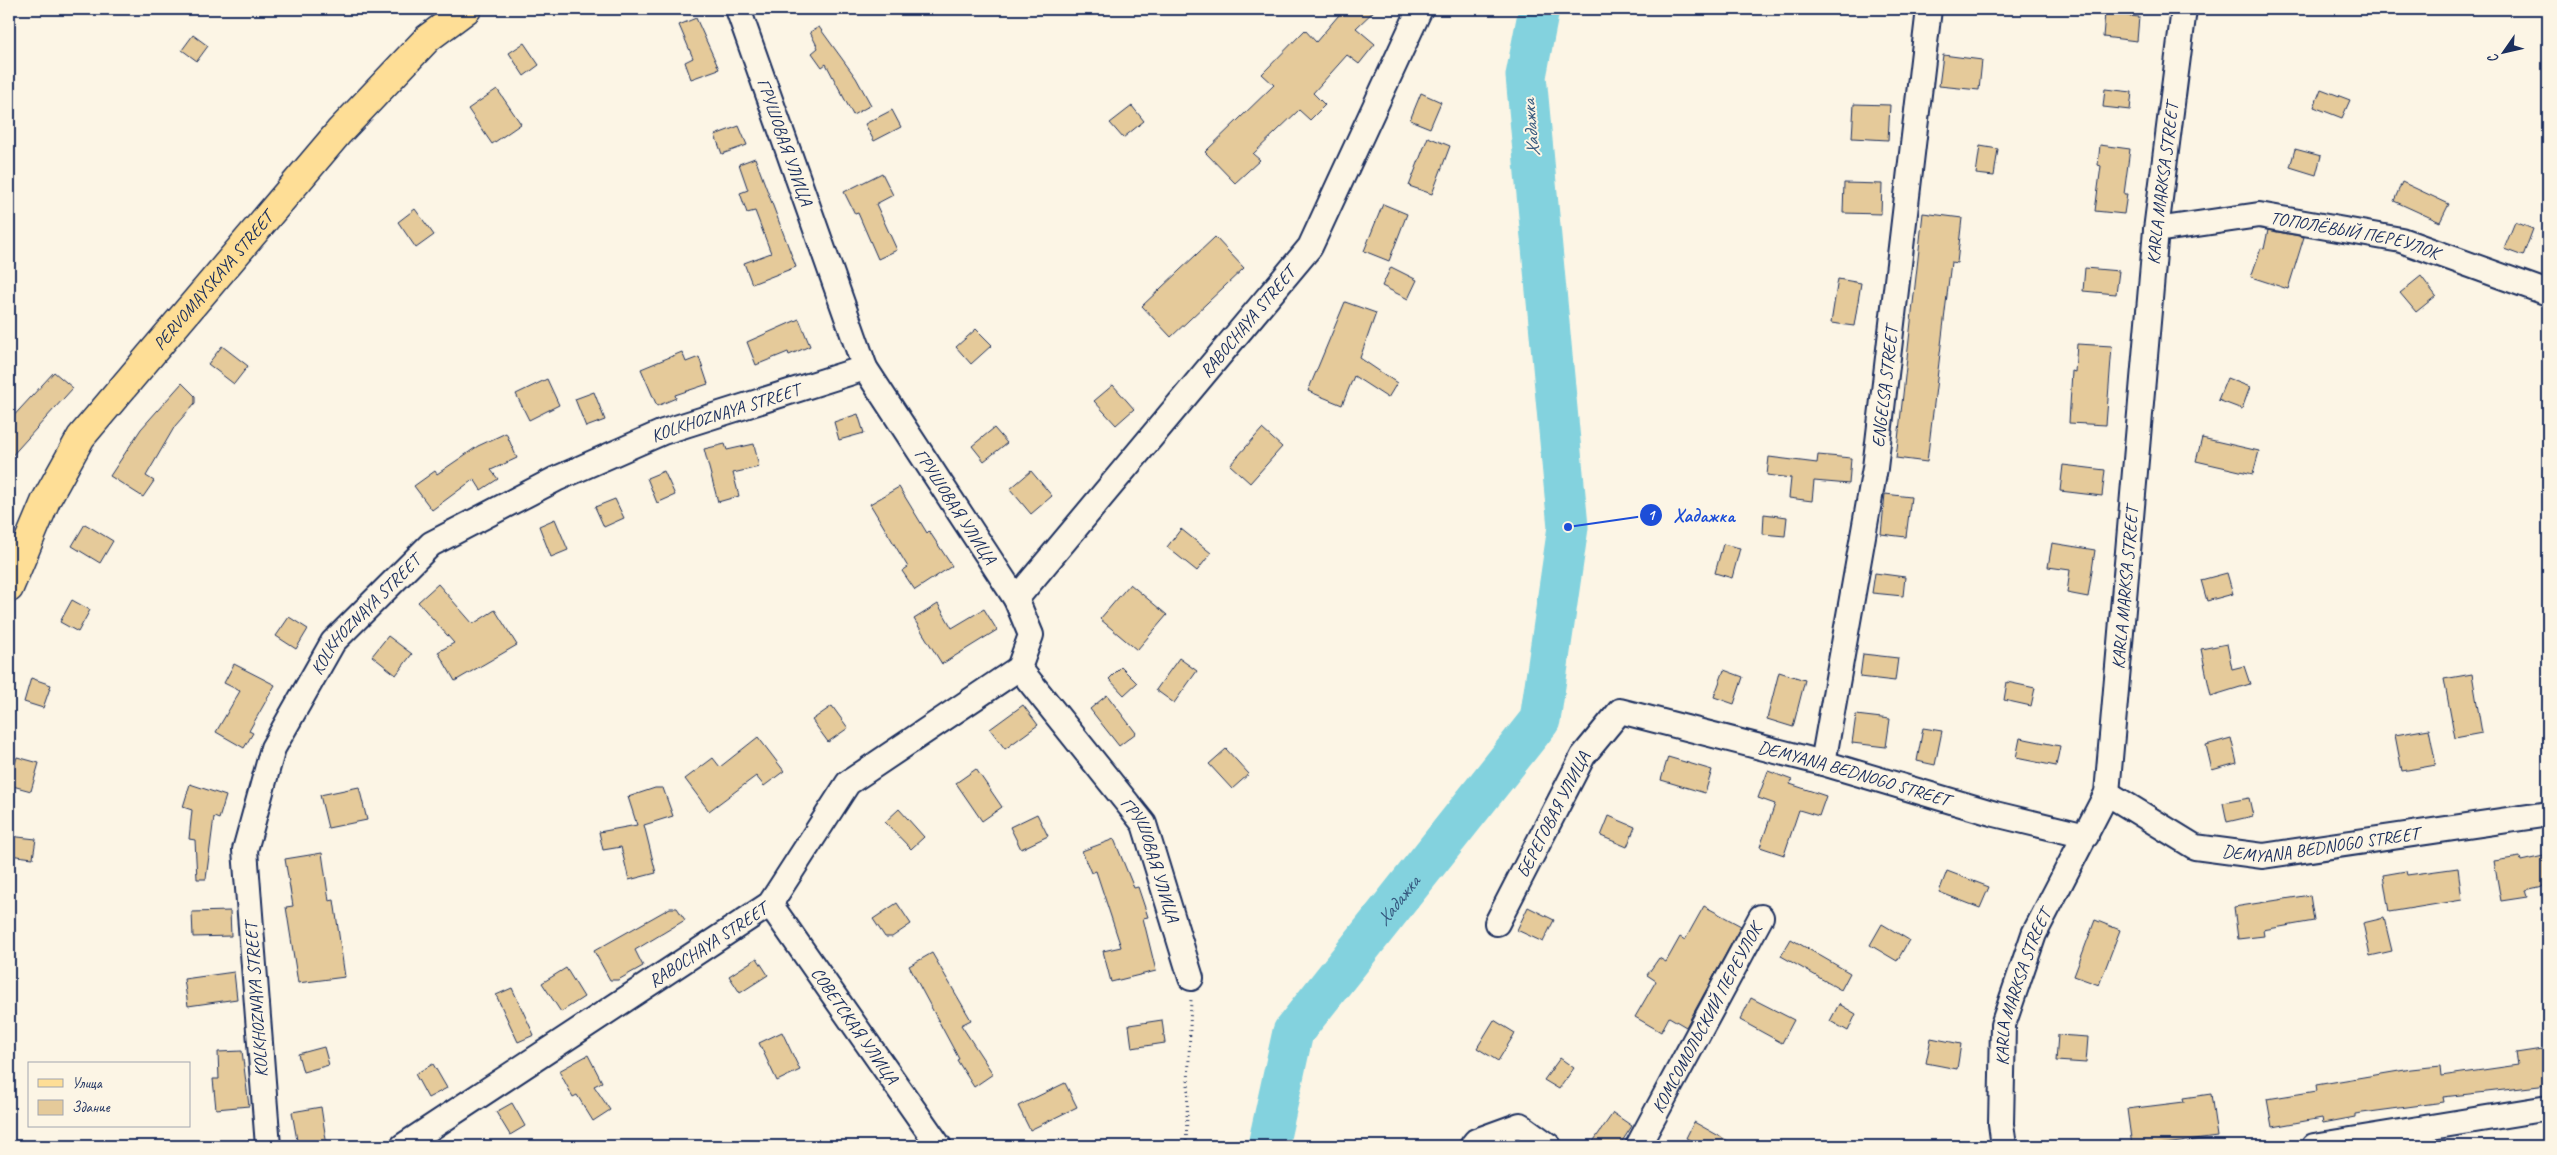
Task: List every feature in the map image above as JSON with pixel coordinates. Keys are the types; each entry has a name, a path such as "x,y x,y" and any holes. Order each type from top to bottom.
{"main road":[{"name":"PERVOMAYSKAYA STREET","path":"9,588 46,500 80,437 339,132 428,38 467,9"}],"street":[{"name":"ГРУШОВАЯ УЛИЦА","path":"738,9 865,368 1016,599 1031,635 1019,668 1144,824 1191,978"},
{"name":"RABOCHAYA STREET","path":"1016,599 1310,247 1420,9"},
{"name":"ENGELSA STREET","path":"1823,763 1875,468 1930,9"},
{"name":"KARLA MARKSA STREET","path":"2004,1146 2001,1124 2003,1025 2034,934 2107,793 2156,230 2184,9"},
{"name":"ТОПОЛЁВЫЙ ПЕРЕУЛОК","path":"2156,230 2259,215 2401,240 2548,292"},
{"name":"KOLKHOZNAYA STREET","path":"268,1146 245,850 273,748 333,642 431,544 548,483 663,432 865,368"},
{"name":"RABOCHAYA STREET","path":"403,1146 770,904 848,783 1019,668"},
{"name":"DEMYANA BEDNOGO STREET","path":"1620,711 1823,763 1995,814 2086,836"},
{"name":"БЕРЕГОВАЯ УЛИЦА","path":"1497,923 1584,756 1620,711"},
{"name":"DEMYANA BEDNOGO STREET","path":"2107,793 2195,847 2263,856 2548,814"},
{"name":"СОВЕТСКАЯ УЛИЦА","path":"770,904 939,1146"},
{"name":"КОМСОМОЛЬСКИЙ ПЕРЕУЛОК","path":"1638,1146 1761,917"},
{"path":"2314,1146 2548,1108"},
{"path":"1474,1143 1520,1125 1549,1146"}],"path":[{"path":"1186,1146 1191,978"}],"building":[{"path":"1344,9 1376,9 1356,28 1375,44 1359,64 1347,55 1313,93 1325,105 1310,120 1299,110 1253,154 1260,160 1235,183 1205,152 1274,85 1262,74 1305,30 1316,42"},
{"path":"2105,13 2139,17 2137,41 2103,37"},
{"path":"696,18 719,69 691,79 685,62 693,58 679,25"},
{"path":"819,27 856,78 871,105 853,115 826,64 822,67 812,53 818,48 810,32"},
{"path":"193,35 208,46 197,61 182,50"},
{"path":"524,43 539,65 524,76 509,53"},
{"path":"1943,55 1982,60 1979,90 1939,86"},
{"path":"497,89 521,124 492,144 468,109"},
{"path":"2105,89 2132,92 2130,110 2103,107"},
{"path":"2321,89 2350,100 2342,118 2314,107"},
{"path":"1421,93 1441,102 1430,128 1410,120"},
{"path":"1854,104 1890,105 1888,140 1852,138"},
{"path":"1132,106 1144,121 1123,138 1110,123"},
{"path":"892,110 901,127 874,141 865,124"},
{"path":"739,126 747,145 722,154 715,135"},
{"path":"1428,137 1450,146 1432,194 1409,186"},
{"path":"2100,145 2130,149 2124,194 2127,194 2124,214 2095,211 2101,166 2098,165"},
{"path":"1980,146 1998,149 1994,176 1976,174"},
{"path":"2295,149 2321,156 2316,175 2290,167"},
{"path":"755,158 796,267 752,284 744,263 771,253 755,211 747,213 740,193 748,190 739,164"},
{"path":"882,173 893,195 876,204 897,250 878,259 858,213 855,214 844,192"},
{"path":"2402,182 2449,204 2440,222 2394,201"},
{"path":"1844,183 1882,184 1881,214 1843,213"},
{"path":"1383,204 1407,214 1389,261 1364,251"},
{"path":"415,209 434,235 416,248 398,222"},
{"path":"1923,213 1962,218 1957,263 1951,262 1927,462 1896,458"},
{"path":"2515,222 2533,229 2523,256 2504,249"},
{"path":"2268,230 2304,237 2288,289 2251,277 2261,248 2264,249"},
{"path":"1215,237 1244,268 1171,337 1142,306"},
{"path":"1391,267 1417,280 1408,299 1382,286"},
{"path":"2085,268 2119,271 2116,294 2083,291"},
{"path":"2421,276 2436,296 2416,312 2400,293"},
{"path":"1838,279 1861,283 1854,326 1831,323"},
{"path":"1345,302 1376,313 1360,358 1397,383 1388,398 1354,376 1342,405 1308,391"},
{"path":"799,319 810,346 789,355 788,352 756,365 747,342"},
{"path":"976,329 992,345 971,364 956,347"},
{"path":"2077,344 2112,346 2106,425 2069,423 2072,371 2075,372"},
{"path":"222,346 248,366 234,384 208,364"},
{"path":"682,352 686,362 699,357 708,384 675,395 676,398 657,406 641,369"},
{"path":"54,372 73,388 9,459 9,421"},
{"path":"2227,378 2250,387 2242,409 2218,400"},
{"path":"547,379 559,405 529,420 516,394"},
{"path":"182,383 195,396 195,403 175,426 146,476 154,481 143,497 110,476 141,429"},
{"path":"1113,385 1134,409 1116,425 1094,401"},
{"path":"594,392 605,420 586,427 575,399"},
{"path":"858,414 864,433 839,440 834,422"},
{"path":"994,428 1007,443 984,461 972,446"},
{"path":"1262,429 1282,447 1250,483 1230,465"},
{"path":"506,433 517,458 491,470 498,479 481,490 474,479 432,510 414,486 435,471 437,474 478,446"},
{"path":"2202,438 2259,451 2253,474 2196,461"},
{"path":"725,444 727,450 754,444 759,467 733,473 739,496 718,502 704,449"},
{"path":"1818,455 1851,458 1849,484 1814,481 1812,501 1789,498 1791,478 1767,475 1769,457 1817,463"},
{"path":"2063,465 2105,470 2102,496 2060,491"},
{"path":"664,471 675,495 657,503 647,478"},
{"path":"1031,471 1052,496 1031,514 1010,489"},
{"path":"899,487 927,533 929,531 952,566 915,590 902,571 908,567 870,504"},
{"path":"1885,494 1911,497 1906,537 1881,534"},
{"path":"615,499 624,518 604,527 595,507"},
{"path":"1764,514 1787,517 1785,536 1763,534"},
{"path":"555,519 568,550 551,557 539,526"},
{"path":"85,524 113,541 100,563 72,546"},
{"path":"1181,529 1211,553 1197,571 1167,547"},
{"path":"2052,543 2095,550 2088,597 2067,593 2070,570 2048,567"},
{"path":"1723,544 1740,548 1732,578 1715,573"},
{"path":"1875,573 1905,577 1903,596 1872,593"},
{"path":"2227,573 2233,594 2207,601 2201,580"},
{"path":"438,584 473,624 495,610 517,645 455,681 438,652 454,643 418,602"},
{"path":"1130,584 1167,615 1137,650 1100,619"},
{"path":"72,600 90,610 78,632 60,622"},
{"path":"938,604 952,628 984,609 997,630 942,664 914,619"},
{"path":"289,617 308,629 296,649 276,636"},
{"path":"388,636 412,654 396,675 372,656"},
{"path":"2227,644 2232,669 2244,666 2250,684 2211,696 2201,649"},
{"path":"1863,654 1898,658 1895,681 1860,677"},
{"path":"1179,658 1197,671 1174,703 1156,690"},
{"path":"234,664 275,685 249,731 253,733 244,748 216,732 240,691 224,683"},
{"path":"1121,667 1137,683 1124,695 1109,679"},
{"path":"1724,670 1743,677 1734,704 1714,697"},
{"path":"1779,672 1805,680 1793,727 1767,719"},
{"path":"2472,674 2482,733 2455,738 2444,679"},
{"path":"31,678 51,685 43,708 24,702"},
{"path":"2007,682 2035,688 2031,706 2004,700"},
{"path":"1107,695 1136,733 1119,746 1090,709"},
{"path":"1023,705 1038,725 1005,749 990,729"},
{"path":"832,706 848,728 828,742 812,720"},
{"path":"1856,715 1890,719 1886,747 1852,743"},
{"path":"1923,728 1942,731 1935,765 1917,761"},
{"path":"2429,729 2436,765 2402,771 2395,735"},
{"path":"758,737 784,771 764,786 756,776 709,811 685,779 713,758 720,767"},
{"path":"2020,738 2060,746 2056,766 2016,758"},
{"path":"2231,738 2237,763 2212,770 2206,745"},
{"path":"1226,749 1249,774 1232,789 1209,764"},
{"path":"17,757 39,763 31,791 9,785"},
{"path":"1668,757 1712,770 1705,793 1661,780"},
{"path":"976,769 1002,807 982,821 956,783"},
{"path":"1768,771 1792,780 1790,784 1826,796 1819,816 1799,810 1784,855 1760,847 1775,804 1758,798"},
{"path":"190,784 226,796 219,819 214,817 206,879 197,879 195,840 189,839 192,810 183,807"},
{"path":"359,787 367,820 328,828 320,795"},
{"path":"655,788 663,788 673,816 644,825 656,873 629,880 621,847 603,850 599,832 637,825 628,797"},
{"path":"2249,798 2253,816 2227,822 2223,803"},
{"path":"899,809 924,837 911,849 885,822"},
{"path":"1037,814 1048,836 1021,849 1010,827"},
{"path":"1609,816 1635,827 1627,847 1601,836"},
{"path":"9,836 36,839 33,858 9,855"},
{"path":"1114,839 1134,888 1138,887 1148,917 1143,918 1156,971 1111,982 1103,951 1121,947 1096,871 1091,873 1082,851"},
{"path":"322,853 329,901 334,900 345,977 298,983 286,907 293,906 285,859"},
{"path":"2548,855 2548,885 2525,890 2527,897 2501,901 2494,861 2520,857 2521,861"},
{"path":"2458,868 2462,900 2389,912 2383,875 2406,871 2407,875"},
{"path":"1947,871 1989,887 1980,908 1939,892"},
{"path":"2310,895 2314,921 2263,930 2264,936 2238,939 2234,907"},
{"path":"897,903 911,924 892,937 885,937 873,919"},
{"path":"1704,906 1741,926 1686,1027 1669,1017 1661,1032 1635,1017 1656,981 1647,975 1659,958 1666,962 1680,937 1685,940"},
{"path":"1528,907 1554,920 1543,942 1517,930"},
{"path":"670,908 677,908 685,920 635,950 643,966 618,980 610,980 594,951"},
{"path":"230,911 231,936 193,937 192,912"},
{"path":"2384,918 2392,951 2370,956 2363,923"},
{"path":"2095,920 2120,930 2099,985 2074,976"},
{"path":"1882,924 1909,940 1897,961 1870,945"},
{"path":"1791,939 1850,973 1841,990 1781,956"},
{"path":"932,953 971,1020 961,1025 993,1074 974,1087 957,1060 959,1059 909,966"},
{"path":"757,958 768,975 740,993 729,976"},
{"path":"566,968 584,997 561,1012 542,983"},
{"path":"234,972 237,999 188,1006 184,979"},
{"path":"512,988 534,1035 518,1042 496,995"},
{"path":"1751,998 1794,1020 1782,1043 1740,1020"},
{"path":"1839,1004 1856,1014 1848,1031 1830,1021"},
{"path":"1162,1020 1165,1043 1132,1048 1129,1025"},
{"path":"1494,1020 1515,1033 1498,1061 1477,1048"},
{"path":"782,1032 800,1070 777,1081 759,1043"},
{"path":"2058,1035 2088,1037 2086,1063 2056,1061"},
{"path":"1931,1038 1961,1044 1957,1069 1926,1063"},
{"path":"324,1047 329,1065 303,1072 298,1054"},
{"path":"2542,1049 2548,1085 2443,1097 2444,1102 2355,1114 2355,1117 2323,1123 2322,1118 2272,1127 2267,1099 2317,1091 2316,1085 2411,1069 2440,1066 2441,1076 2518,1065 2516,1053"},
{"path":"242,1051 249,1106 216,1109 213,1079 219,1079 218,1052"},
{"path":"588,1055 602,1082 594,1086 610,1110 593,1121 577,1095 573,1097 559,1071"},
{"path":"1560,1058 1574,1068 1559,1089 1544,1080"},
{"path":"433,1064 447,1088 428,1098 415,1074"},
{"path":"1065,1083 1077,1107 1030,1130 1018,1106"},
{"path":"2211,1094 2217,1137 2150,1146 2132,1146 2127,1109 2184,1102 2183,1098"},
{"path":"512,1103 525,1126 510,1135 496,1112"},
{"path":"321,1107 327,1146 298,1146 292,1112"},
{"path":"1613,1113 1632,1126 1619,1146 1590,1146"},
{"path":"1694,1122 1737,1146 1701,1146 1686,1138"}],"waterway":[{"name":"Хадажка","path":"1268,1146 1293,1032 1540,720 1568,527 1526,76 1539,9"}],"place":[{"name":"Хадажка","path":"1568,527"}]}
